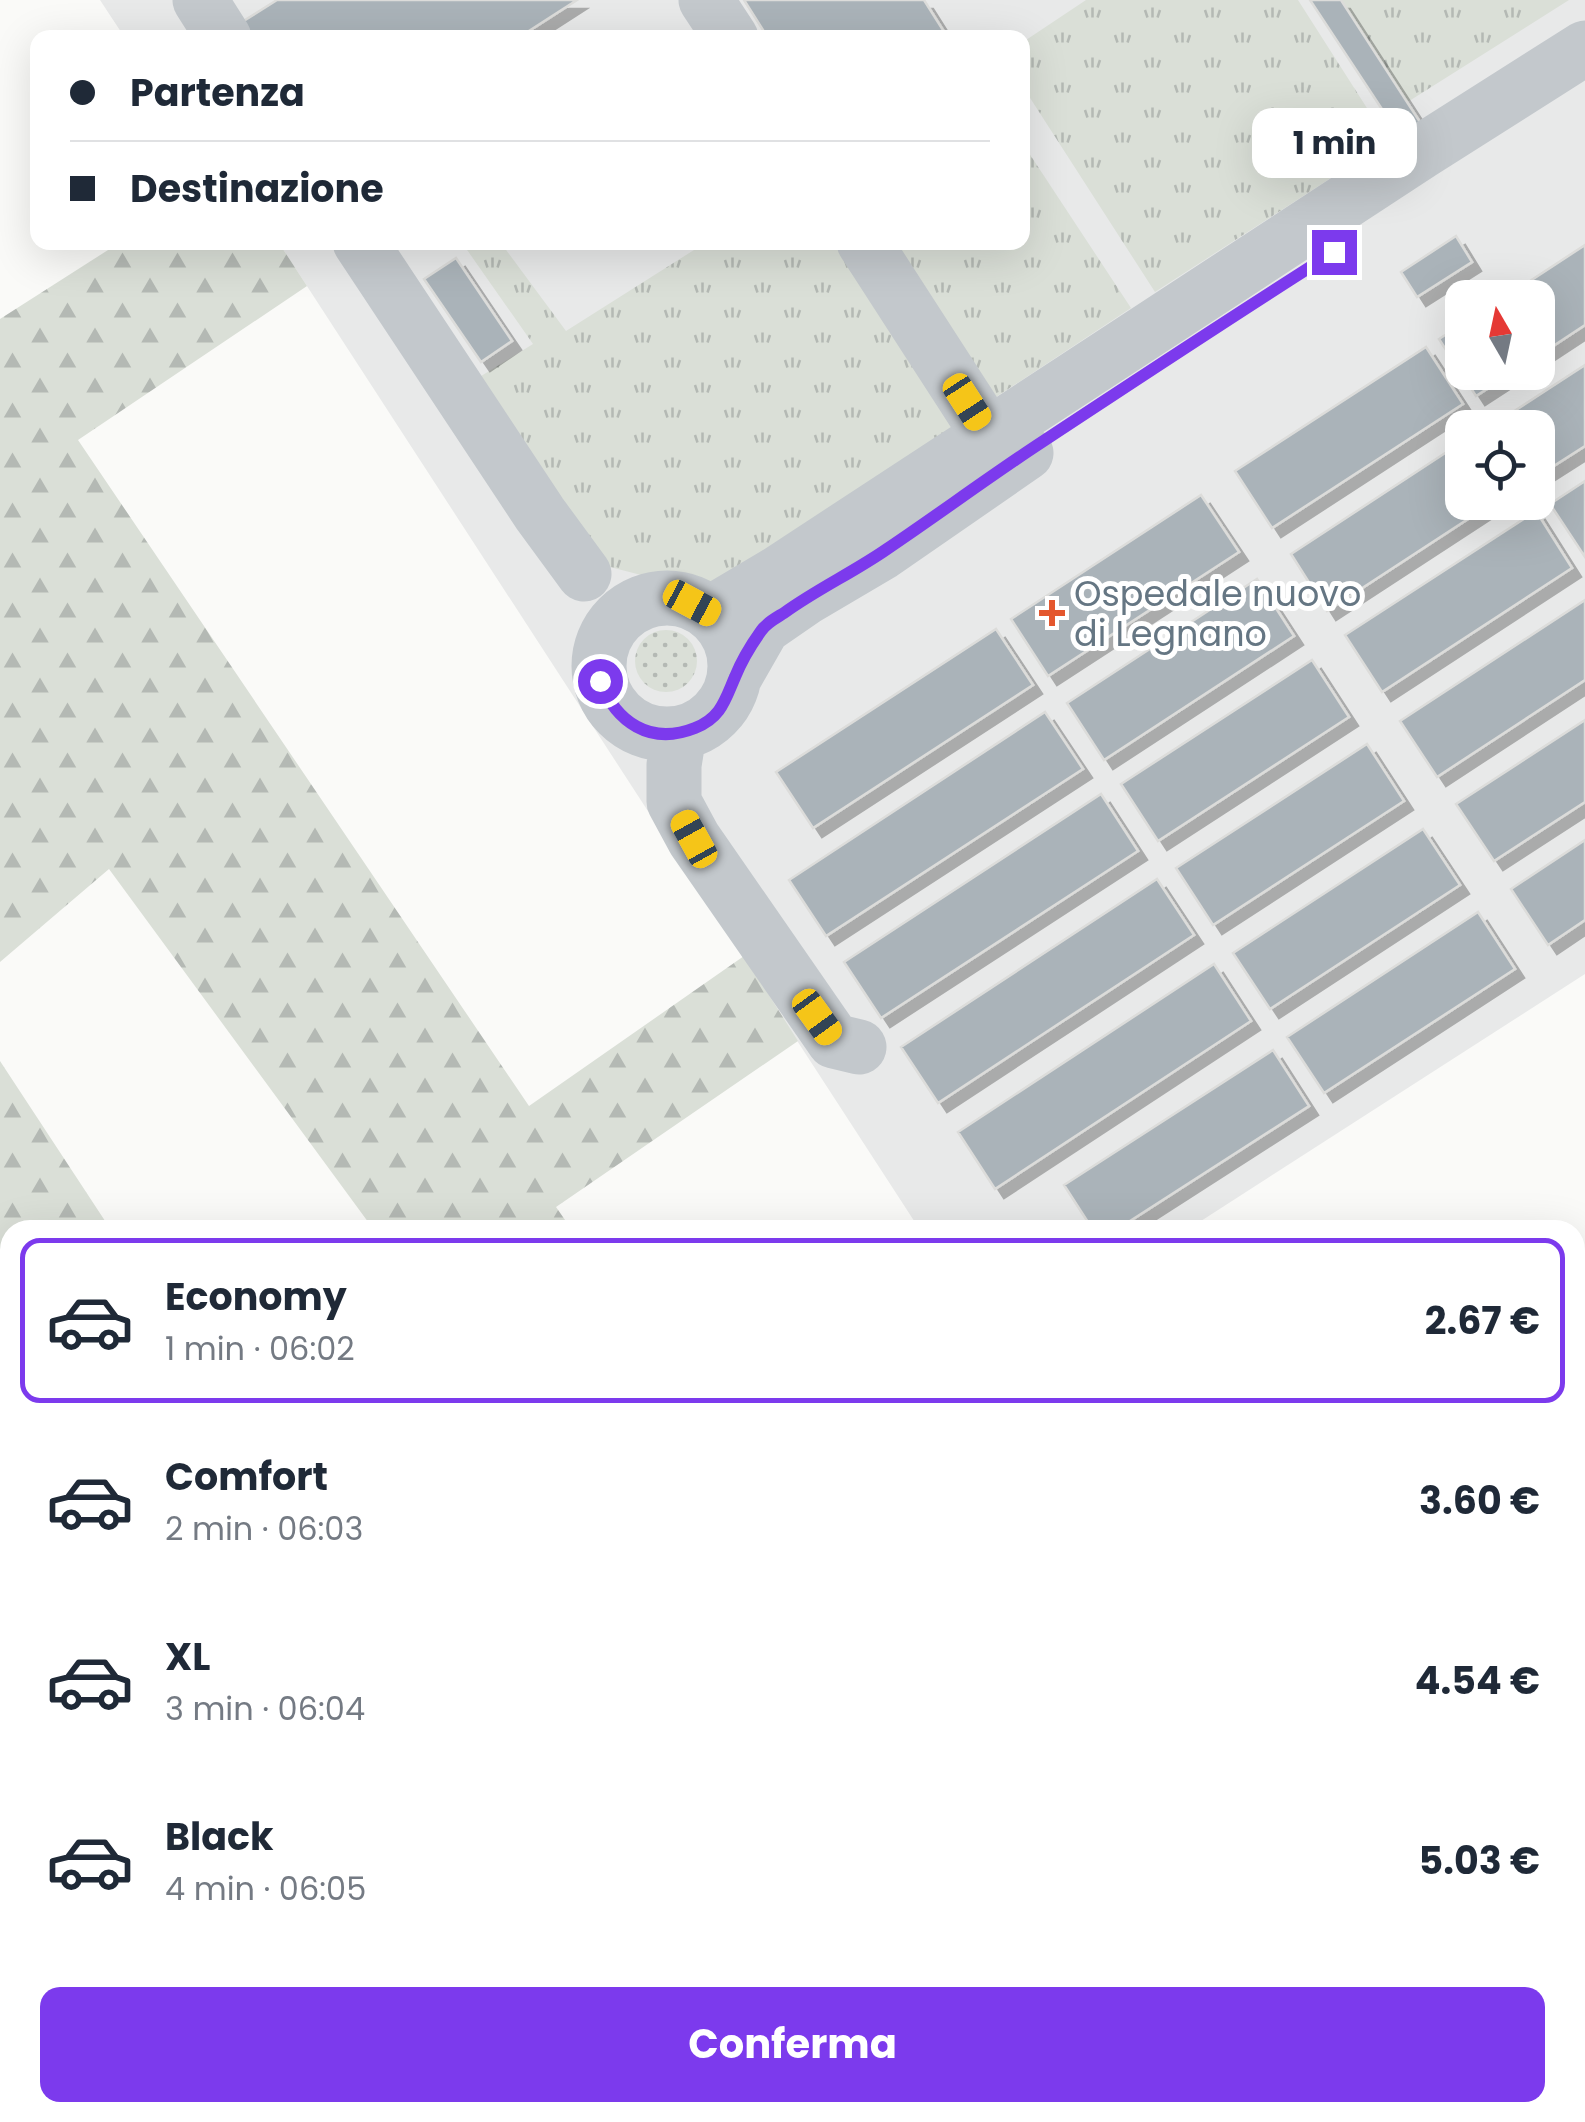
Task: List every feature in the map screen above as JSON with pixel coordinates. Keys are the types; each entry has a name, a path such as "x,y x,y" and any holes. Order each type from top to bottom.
{"lane":[{"path":"200,0 219,30"},
{"path":"706,0 725,30"},
{"path":"711,613 1585,48"},
{"path":"735,676 763,627 883,552 1040,443 1585,88"},
{"path":"365,250 584,574"},
{"path":"869,250 988,434"},
{"path":"672,598 711,613 729,635 736,662 735,676 729,696 717,714 700,727 679,734 658,734 638,728 608,700 600,681 599,660 604,640 615,622 632,608 651,600 672,598"},
{"path":"679,734 674,802 694,839 834,1041 859,1048"}],"shaded area":[{"name":"Ospedale nuovo di Legnano","path":"100,0 1585,0 1585,974 1203,1220 914,1220 284,250 1030,250 1030,30 120,30"}],"green space":[{"path":"1086,0 1298,0 1388,141 1155,292 1030,98 1030,37"},
{"path":"1340,0 1569,0 1406,103"},
{"path":"1030,155 1131,308 981,407 878,250 1030,250"},
{"path":"108,250 284,250 307,286 78,440 529,1106 744,956 798,1041 556,1207 565,1220 367,1220 109,869 0,962 0,319"},
{"path":"467,250 506,250 566,331 694,250 849,250 965,433 730,586 672,583 610,567 584,537 473,381 533,344"},
{"path":"666,630 688,639 697,661 688,683 666,692 644,683 635,661 644,639"},
{"path":"0,1061 104,1220 0,1220"}],"building":[{"path":"277,0 577,0 530,30 247,30 242,22"},
{"path":"744,0 924,0 943,30 763,30"},
{"path":"1310,0 1341,0 1420,122 1399,135"},
{"path":"1456,236 1472,262 1417,297 1401,272"},
{"path":"1585,245 1585,325 1555,345 1555,280 1532,280"},
{"path":"456,258 512,341 481,362 424,279"},
{"path":"1426,347 1445,376 1445,390 1454,390 1463,404 1445,410 1445,416 1272,528 1235,471"},
{"path":"1585,365 1585,446 1555,465 1555,410 1516,410 1547,390 1555,390 1555,385"},
{"path":"1445,453 1445,520 1466,520 1327,611 1291,554"},
{"path":"1585,481 1585,557 1555,512 1555,501"},
{"path":"1201,495 1239,552 1048,676 1011,619"},
{"path":"1522,520 1542,520 1572,568 1382,692 1345,635"},
{"path":"1257,579 1294,636 1104,760 1067,703"},
{"path":"1585,600 1585,680 1437,777 1400,721"},
{"path":"996,629 1033,685 813,828 776,772"},
{"path":"1312,660 1349,717 1158,841 1121,784"},
{"path":"1045,712 1083,769 826,936 789,880"},
{"path":"1585,720 1585,802 1494,861 1456,804"},
{"path":"1367,744 1404,801 1213,925 1176,868"},
{"path":"1101,794 1138,851 881,1018 844,962"},
{"path":"1423,829 1460,885 1270,1009 1233,953"},
{"path":"1585,840 1585,920 1548,945 1511,889"},
{"path":"1157,879 1194,935 938,1103 901,1047"},
{"path":"1478,912 1515,969 1324,1093 1287,1037"},
{"path":"1214,964 1251,1021 995,1189 958,1132"},
{"path":"1273,1050 1309,1106 1132,1220 1087,1220 1064,1185"}],"place":[{"name":"Ospedale nuovo di Legnano","path":"1052,613"}],"route":[{"path":"600,681 608,700 638,728 658,734 679,734 700,727 717,714 729,696 735,676 763,627 883,552 1040,443 1334,252"}]}
